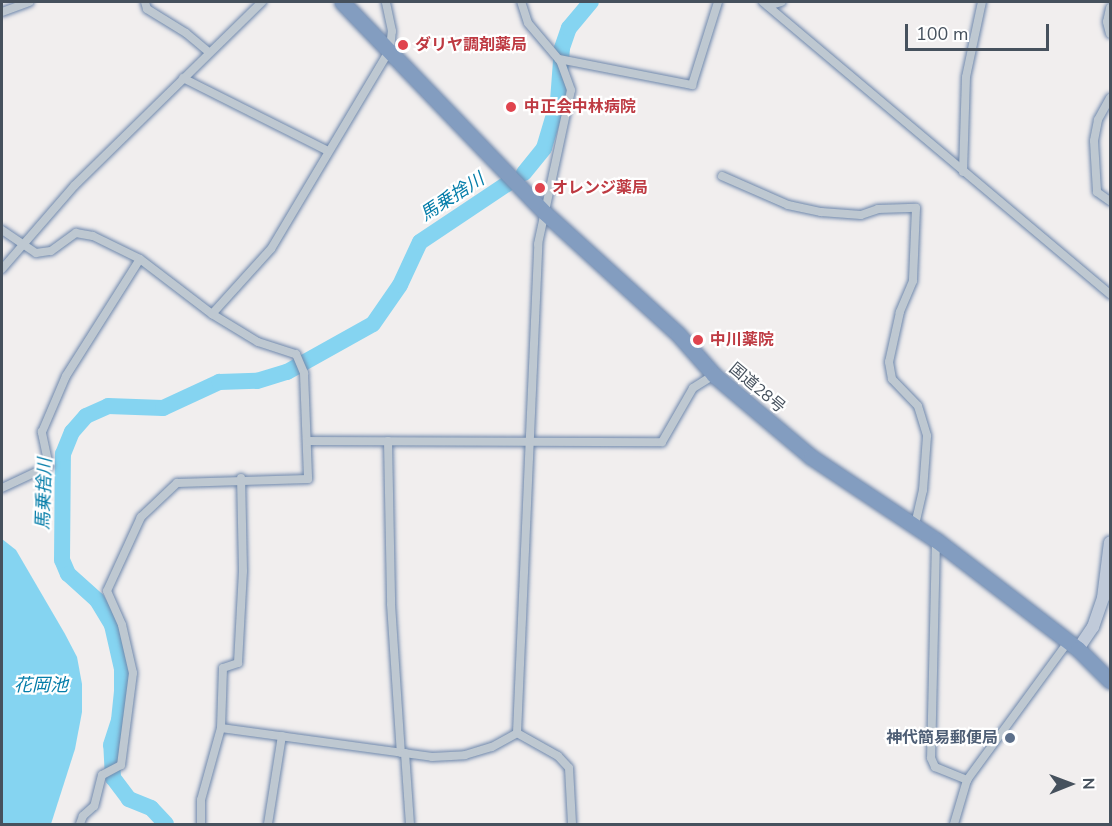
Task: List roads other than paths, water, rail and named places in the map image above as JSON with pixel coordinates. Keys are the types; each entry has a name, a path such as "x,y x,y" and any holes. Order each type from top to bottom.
{"highway":[{"name":"国道28号","path":"342,2 390,49 545,213 678,334 714,375 811,457 936,540 1073,645 1110,681"}],"street":[{"path":"4,8 28,2"},
{"path":"145,2 147,9 186,33 209,52"},
{"path":"2,269 75,185 262,2"},
{"path":"212,314 271,249 390,49 392,31 386,2"},
{"path":"517,733 538,244 571,90 559,59 528,23 521,2"},
{"path":"559,59 692,85 718,2"},
{"path":"766,4 781,2"},
{"path":"963,172 966,77 982,2"},
{"path":"766,4 1110,294"},
{"path":"1110,8 1107,22 1110,34"},
{"path":"183,78 328,151"},
{"path":"1110,98 1098,120 1094,141 1097,192 1110,201"},
{"path":"722,176 788,205 821,212 861,215 878,209 916,208 915,273 894,332 889,362 892,380 918,406 927,436 923,490 915,526"},
{"path":"2,230 25,243 30,250 42,253 76,233 84,234 140,259 212,314 258,342 296,354 304,373 308,479 241,478 177,483 141,517 107,591 122,626 132,673 121,765 102,775 94,806 80,825"},
{"path":"2,488 49,466 42,432 66,376 140,259"},
{"path":"307,441 529,439 662,442 693,388 714,375"},
{"path":"388,441 391,604 410,825"},
{"path":"201,825 201,800 221,728 223,668 238,663 243,571 241,478"},
{"path":"936,540 931,758 934,767 967,780"},
{"path":"954,825 967,780 1073,645 1093,627 1106,598 1110,542"},
{"path":"221,728 403,753 465,755 492,747 517,733"},
{"path":"517,733 558,756 569,768 572,825"},
{"path":"268,825 282,736"}],"water":[{"name":"花岡池","path":"2,539 16,550 65,634 77,657 82,684 82,712 75,749 51,824 2,824"}],"waterway":[{"name":"馬乗捨川","path":"524,173 544,148 558,101 562,48 569,28 591,2"},
{"name":"馬乗捨川","path":"166,824 151,808 129,799 113,778 111,745 119,720 122,669 112,625 97,600 68,574 62,560 63,454 72,432 86,416 108,406 163,408 219,382 257,381 287,372 373,324 400,285 420,242 507,184"}],"place":[{"name":"ダリヤ調剤薬局","path":"403,45"},
{"name":"中正会中林病院","path":"511,107"},
{"name":"オレンジ薬局","path":"540,188"},
{"name":"中川薬院","path":"698,340"},
{"name":"神代簡易郵便局","path":"1010,738"}]}
